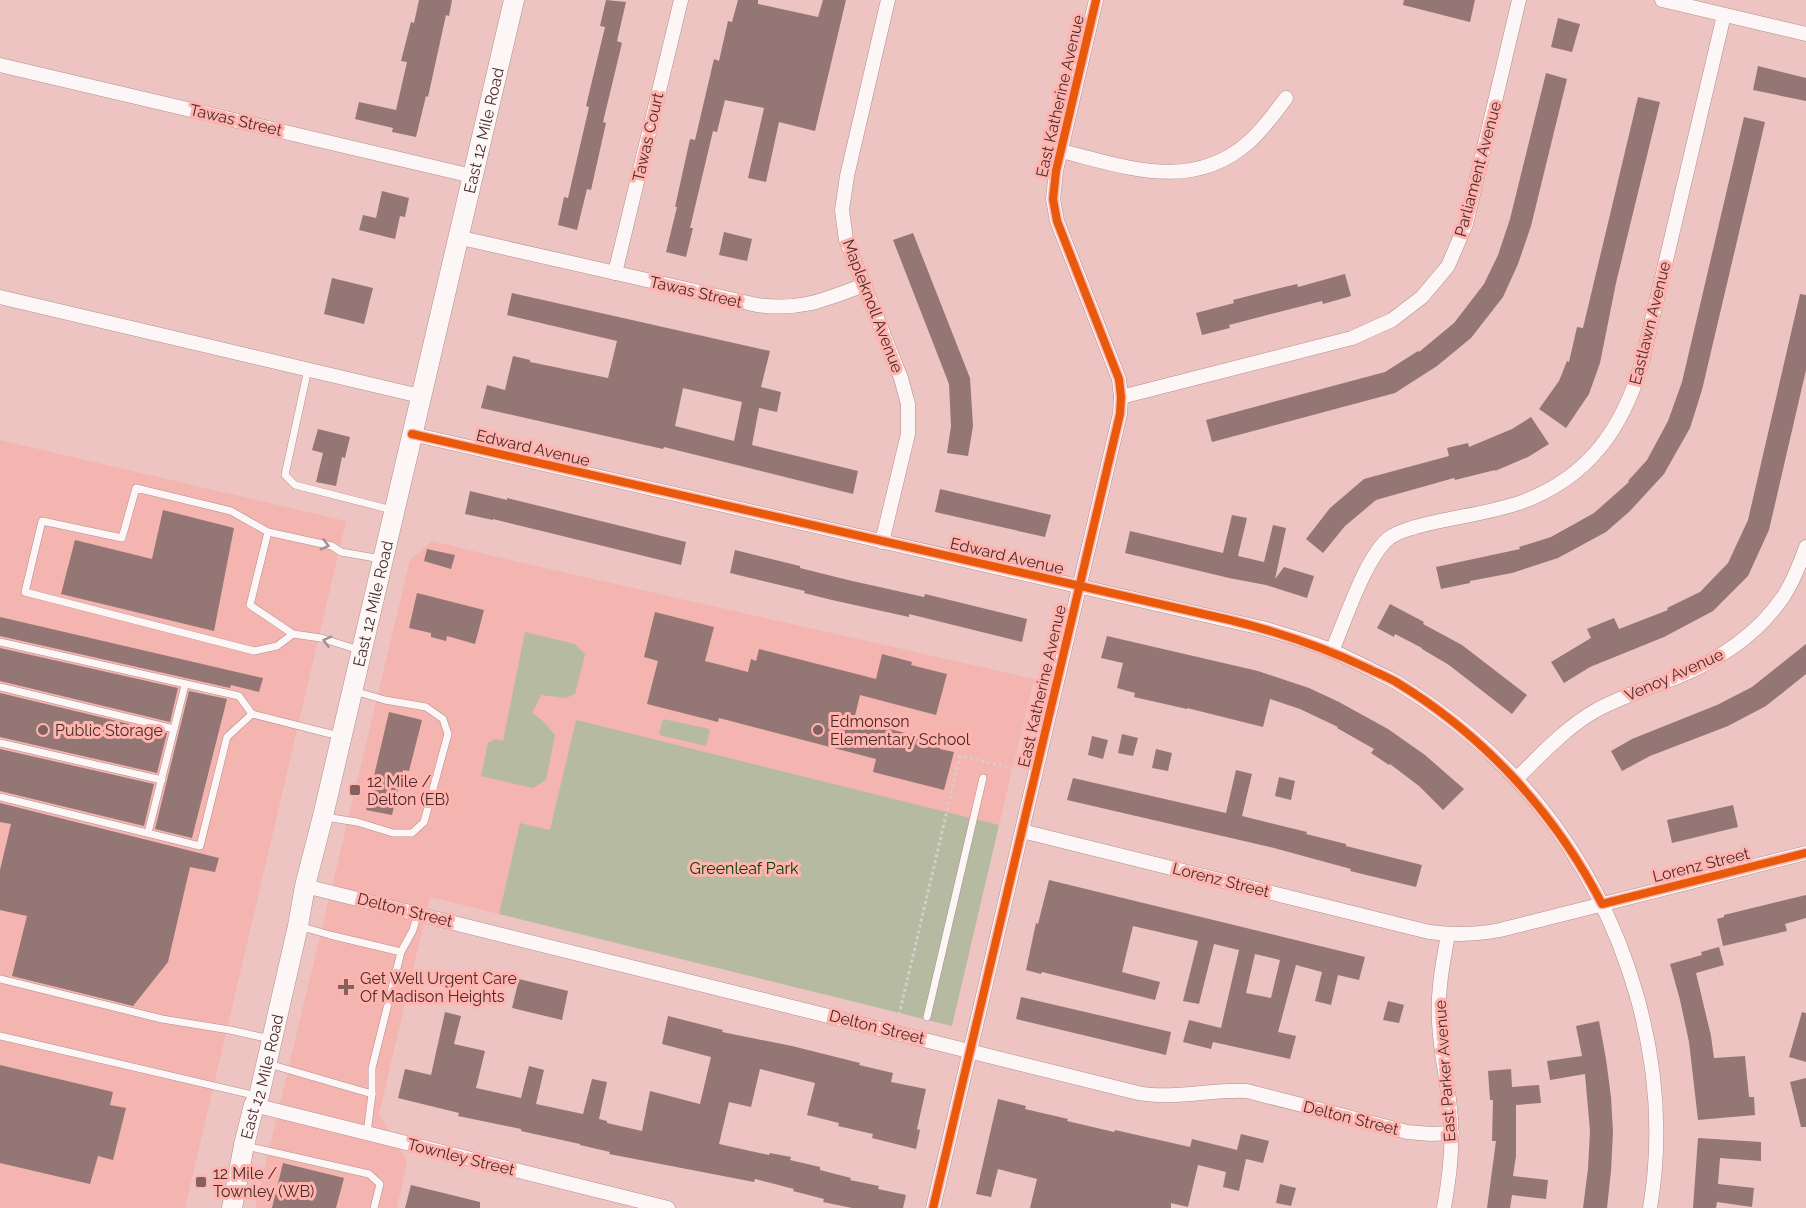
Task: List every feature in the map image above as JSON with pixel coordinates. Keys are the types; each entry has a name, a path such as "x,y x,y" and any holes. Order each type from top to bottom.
{"main road":[{"name":"East 12 Mile Road","path":"232,1208 244,1145 273,1039 305,886 514,0"}],"street":[{"name":"Tawas Court","path":"615,273 681,0"},
{"name":"Mapleknoll Avenue","path":"882,542 908,434 908,404 901,378 846,240 843,224 843,195 888,0"},
{"name":"East Katherine Avenue","path":"933,1208 1120,414 1119,379 1057,221 1053,199 1060,151 1096,0"},
{"name":"Parliament Avenue","path":"1121,397 1352,338 1392,320 1422,297 1448,266 1466,224 1519,0"},
{"path":"1662,0 1806,34"},
{"name":"Eastlawn Avenue","path":"1332,651 1375,553 1388,540 1398,533 1415,527 1521,502 1550,489 1568,477 1596,452 1621,417 1642,362 1724,15"},
{"name":"Tawas Street","path":"0,65 472,176"},
{"path":"1060,151 1157,172 1178,172 1200,168 1219,161 1251,140 1286,99"},
{"name":"Tawas Street","path":"457,237 773,308 811,305 864,285"},
{"path":"0,297 420,396"},
{"name":"Edward Avenue","path":"412,434 1262,628 1332,651 1396,681 1467,734 1516,779 1557,830 1602,903 1640,1003 1654,1081 1655,1166 1650,1208"},
{"name":"Venoy Avenue","path":"1516,779 1575,724 1595,711 1713,660 1740,642 1766,618 1783,597 1806,548"},
{"name":"Lorenz Street","path":"1022,831 1429,932 1448,934 1484,933 1806,853"},
{"name":"Delton Street","path":"305,886 1150,1095 1178,1095 1226,1090 1247,1091 1407,1132 1452,1133"},
{"name":"East Parker Avenue","path":"1444,1208 1452,1133 1438,1021 1448,934"},
{"name":"Townley Street","path":"256,1101 366,1133 668,1208"}],"lane":[{"path":"308,369 285,475 295,484 394,510"},
{"path":"293,634 277,646 254,651 25,592 42,521 122,537 136,488 231,511 268,532 332,546 341,552 382,559"},
{"path":"268,532 250,605 293,634 321,638 361,650"},
{"path":"0,642 239,696 252,714 341,736"},
{"path":"148,833 185,685"},
{"path":"0,687 174,729"},
{"path":"323,816 357,822 393,833 412,833 424,822 448,734 444,719 426,707 386,700 352,690"},
{"path":"0,797 200,846 227,737 252,714"},
{"path":"0,743 162,780"},
{"path":"927,1017 983,778"},
{"path":"366,1133 370,1117 372,1068 401,952 413,930 417,913"},
{"path":"298,926 401,952"},
{"path":"0,979 162,1019 273,1039"},
{"path":"0,1036 256,1101"},
{"path":"267,1063 372,1094"},
{"path":"244,1145 369,1174 380,1184 374,1208"}],"path":[{"path":"898,1015 960,756 1015,769"}],"shaded area":[{"path":"0,440 346,521 185,1208 0,1208"},
{"path":"432,541 1034,679 999,825 576,721 550,830 520,823 499,914 430,897 379,1114 407,1161 397,1208 255,1208 410,560"}],"green space":[{"path":"525,632 575,644 585,654 575,694 566,698 541,695 532,713 543,721 555,735 546,780 533,788 481,776 488,743 495,739 503,741"},
{"path":"663,719 710,729 706,746 659,735"},
{"name":"Greenleaf Park","path":"576,720 999,825 952,1026 499,914 520,823 550,830"}],"building":[{"path":"419,0 452,0 449,16 446,15 428,97 426,96 416,137 392,132 393,128 355,119 359,102 396,110 407,62 401,61"},
{"path":"606,0 626,2 617,41 622,43 603,122 606,123 591,190 587,189 577,230 558,225 564,197 568,198 589,107 586,106 605,27 600,26"},
{"path":"738,0 758,0 758,4 818,17 823,0 846,0 815,131 779,122 766,182 748,178 764,108 725,100 717,132 713,131 690,228 693,228 686,257 666,252 677,207 675,207 690,139 695,140 714,59 719,61 728,21 732,22"},
{"path":"1404,0 1475,0 1470,22 1403,5"},
{"path":"1558,18 1580,24 1572,52 1551,47"},
{"path":"1758,66 1806,78 1806,101 1753,90"},
{"path":"1546,73 1567,79 1531,226 1518,264 1503,297 1471,338 1437,366 1395,393 1212,442 1206,420 1385,372 1419,352 1454,323 1484,284 1498,255 1510,219"},
{"path":"1638,97 1660,102 1616,283 1600,363 1589,394 1566,428 1539,409 1559,381 1567,361 1569,362 1577,327 1583,328"},
{"path":"1744,117 1765,122 1702,390 1690,428 1664,474 1630,511 1606,532 1558,558 1512,573 1441,589 1436,567 1520,549 1519,547 1551,537 1594,513 1629,482 1647,460 1668,421 1682,382"},
{"path":"382,191 409,198 405,217 400,216 395,239 359,230 363,215 376,218"},
{"path":"724,232 752,239 747,261 719,255"},
{"path":"913,233 970,378 973,426 968,456 947,453 951,426 949,384 893,240"},
{"path":"1345,274 1351,296 1323,304 1322,301 1229,325 1230,328 1202,335 1196,313 1234,303 1233,300 1297,284 1298,287"},
{"path":"332,278 373,288 364,324 324,314"},
{"path":"512,293 770,351 761,387 781,392 777,412 759,408 752,445 858,471 853,494 664,447 663,449 481,408 487,385 505,390 513,356 530,360 530,362 608,378 617,341 507,315","holes":["683,388 742,402 734,441 675,426"]},
{"path":"1800,294 1806,295 1806,370 1769,530 1748,576 1713,611 1664,637 1590,667 1564,683 1551,662 1591,638 1587,629 1614,618 1619,629 1668,610 1667,608 1700,592 1728,563 1748,520"},
{"path":"1531,417 1549,444 1528,457 1495,471 1455,480 1454,478 1376,500 1345,526 1323,553 1306,539 1330,508 1364,479 1449,456 1447,448 1468,443 1469,447 1512,429"},
{"path":"318,429 350,437 345,458 342,457 336,486 316,482 323,453 312,450"},
{"path":"940,489 1051,515 1045,537 935,512"},
{"path":"470,491 686,542 681,565 465,514"},
{"path":"163,510 234,528 214,631 61,594 75,540 152,559"},
{"path":"1232,515 1247,518 1238,556 1264,562 1273,525 1286,528 1275,579 1284,567 1314,576 1307,598 1266,585 1125,553 1130,531 1223,553"},
{"path":"427,549 455,555 451,569 424,561"},
{"path":"735,550 848,580 924,597 925,594 1027,619 1022,642 909,614 909,617 832,600 730,573"},
{"path":"417,593 484,610 475,644 447,636 446,641 431,637 431,633 409,628"},
{"path":"1390,604 1462,645 1527,695 1512,714 1449,665 1395,634 1394,637 1377,628"},
{"path":"655,612 714,627 705,661 748,672 751,659 756,661 759,649 876,679 882,654 912,662 911,665 947,674 936,715 860,695 854,720 941,742 940,749 954,752 944,790 873,772 876,759 719,718 718,722 647,704 658,661 644,657"},
{"path":"0,617 263,678 259,692 231,685 230,688 0,636"},
{"path":"1107,636 1258,671 1309,688 1388,729 1425,755 1464,789 1443,810 1419,786 1371,753 1374,749 1338,727 1300,709 1270,699 1263,727 1134,697 1135,693 1117,688 1123,663 1101,658"},
{"path":"1806,644 1806,674 1766,706 1728,726 1650,756 1622,771 1611,751 1632,739 1717,705 1752,687"},
{"path":"0,648 178,688 170,722 0,681"},
{"path":"189,691 227,699 192,838 155,829"},
{"path":"0,693 167,733 157,773 0,737"},
{"path":"389,712 422,720 409,771 403,770 392,815 366,810"},
{"path":"1122,734 1138,738 1133,756 1118,753"},
{"path":"1092,736 1108,740 1103,759 1088,755"},
{"path":"0,749 154,784 144,826 0,791"},
{"path":"1156,749 1172,753 1168,771 1152,768"},
{"path":"1236,770 1252,774 1242,816 1422,865 1416,887 1350,871 1351,869 1274,848 1067,800 1073,778 1226,813"},
{"path":"1279,777 1295,781 1291,800 1275,796"},
{"path":"0,803 219,858 215,872 190,867 168,962 133,1006 12,976 27,916 0,910 0,870 11,824 0,822"},
{"path":"1733,805 1738,827 1672,843 1667,820"},
{"path":"1049,880 1365,957 1359,980 1338,975 1331,1005 1315,1001 1322,972 1296,965 1278,1032 1296,1036 1290,1059 1213,1042 1211,1049 1183,1042 1189,1020 1221,1028 1239,950 1214,944 1199,1004 1183,1001 1198,941 1133,926 1122,972 1160,982 1155,1000 1026,970 1036,923 1038,924","holes":["1255,954 1280,960 1271,998 1246,993"]},
{"path":"1806,895 1806,918 1785,924 1787,931 1723,946 1717,919 1724,915"},
{"path":"1719,947 1724,965 1696,973 1714,1058 1745,1056 1749,1097 1754,1097 1755,1115 1698,1120 1689,1042 1670,964 1702,955 1701,952"},
{"path":"519,979 568,991 562,1020 512,1008"},
{"path":"1021,997 1171,1032 1166,1055 1016,1019"},
{"path":"1388,1001 1404,1005 1399,1023 1383,1020"},
{"path":"445,1012 461,1016 454,1044 485,1051 476,1088 521,1098 529,1066 544,1070 536,1104 583,1114 592,1079 607,1082 599,1119 642,1131 650,1091 700,1104 711,1057 662,1044 668,1016 723,1030 722,1032 792,1046 893,1073 891,1082 926,1089 917,1129 920,1130 916,1149 872,1138 873,1134 838,1126 839,1123 807,1115 815,1083 760,1069 751,1107 729,1102 719,1144 769,1155 770,1153 791,1157 790,1160 820,1167 820,1170 851,1178 850,1180 906,1195 903,1208 852,1208 823,1202 824,1199 755,1179 754,1182 609,1154 610,1152 521,1131 521,1129 458,1116 459,1113 398,1098 405,1069 431,1075"},
{"path":"1802,1012 1806,1013 1806,1062 1789,1057"},
{"path":"1599,1021 1611,1097 1613,1132 1611,1171 1607,1208 1583,1208 1590,1131 1585,1074 1550,1080 1547,1061 1582,1056 1576,1026"},
{"path":"0,1065 113,1092 110,1105 126,1108 113,1160 98,1156 90,1184 0,1163"},
{"path":"1511,1069 1512,1087 1539,1085 1541,1103 1516,1105 1516,1156 1513,1176 1548,1180 1546,1199 1512,1195 1510,1208 1487,1208 1496,1141 1492,1141 1493,1100 1490,1100 1488,1071"},
{"path":"1806,1078 1806,1127 1801,1127 1790,1082"},
{"path":"998,1099 1026,1106 1025,1109 1068,1119 1067,1121 1190,1147 1192,1139 1237,1150 1241,1134 1269,1141 1263,1163 1246,1159 1239,1191 1223,1187 1226,1172 1198,1165 1188,1207 1171,1203 1171,1208 1030,1208 1037,1179 998,1169 991,1197 976,1194"},
{"path":"1698,1138 1761,1142 1761,1161 1720,1158 1718,1184 1754,1188 1752,1207 1717,1202 1716,1208 1693,1208"},
{"path":"283,1163 344,1178 336,1208 272,1208"},
{"path":"1280,1184 1296,1188 1291,1206 1276,1203"},
{"path":"411,1185 480,1202 480,1208 405,1208"}],"cycle path":[{"path":"933,1208 1120,414 1119,379 1057,221 1053,199 1056,171 1096,0"},
{"path":"412,434 1230,620 1316,646 1396,682 1459,726 1514,779 1539,808 1562,838 1602,904 1806,853"}],"place":[{"name":"Public Storage","path":"43,730"},
{"name":"Edmonson Elementary School","path":"818,730"},
{"name":"12 Mile / Delton (EB)","path":"355,790"},
{"name":"Get Well Urgent Care Of Madison Heights","path":"346,987"},
{"name":"12 Mile / Townley (WB)","path":"201,1182"}]}
